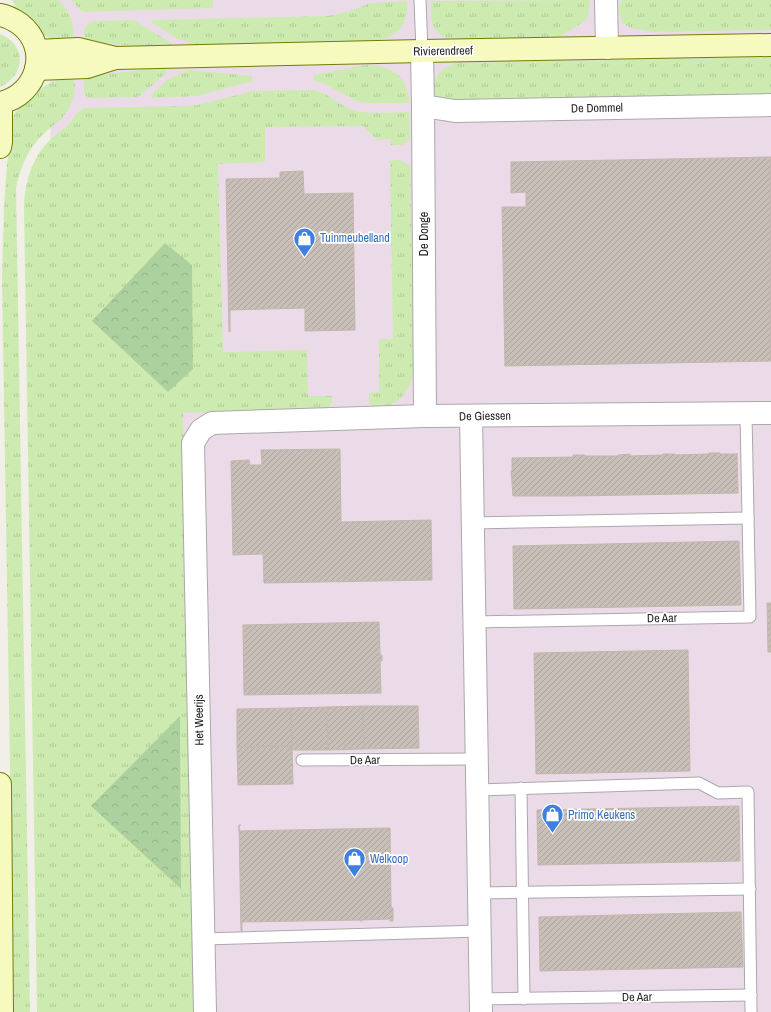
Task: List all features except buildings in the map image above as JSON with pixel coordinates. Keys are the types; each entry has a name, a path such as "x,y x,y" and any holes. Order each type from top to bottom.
{"main road":[{"path":"0,147 2,142 1,103 24,91 32,81 37,60 33,39 25,28 1,10"},
{"name":"Rivierendreef","path":"37,60 87,67 116,58 422,51 771,46"},
{"path":"0,784 2,1012"}],"street":[{"path":"606,0 607,48"},
{"name":"De Donge","path":"422,51 425,416"},
{"name":"De Dommel","path":"423,106 455,111 771,105"},
{"name":"De Giessen","path":"201,430 212,423 425,416 771,413"},
{"name":"De Aar","path":"471,416 480,1006"},
{"name":"Het Weerijs","path":"201,430 193,443 205,1012"}],"lane":[{"path":"420,0 422,51"},
{"name":"De Aar","path":"474,622 750,617 746,414"},
{"path":"473,523 748,518"},
{"name":"De Aar","path":"302,760 476,759"},
{"path":"477,790 699,783 718,793 748,792 752,1012"},
{"path":"521,788 524,999"},
{"path":"479,893 750,889"},
{"path":"203,939 480,932"},
{"name":"De Aar","path":"480,1006 524,999 751,995"}],"shaded area":[{"path":"49,0 771,0 771,1012 60,1012"}],"green space":[{"path":"12,0 58,0 69,13 71,18 74,41 54,40 47,37 24,17"},
{"path":"71,0 213,0 213,8 85,12 80,10"},
{"path":"590,0 588,19 558,38 446,41 446,38 436,31 431,18 431,1"},
{"path":"622,0 771,0 771,30 653,32 630,28 622,22 618,8"},
{"path":"407,1 405,21 402,26 394,34 381,39 381,42 194,45 176,38 151,22 152,20 327,16 347,12 371,3"},
{"path":"134,20 171,43 171,46 138,46 83,42 85,27 93,21"},
{"path":"0,34 9,39 15,45 19,52 20,60 19,68 15,75 9,82 0,87"},
{"path":"771,57 771,96 447,103 438,100 435,97 433,89 438,74 446,67 455,63"},
{"path":"366,65 387,68 398,75 406,86 409,95 409,103 358,102 325,84 314,81 314,75"},
{"path":"166,68 167,72 141,95 136,97 89,98 84,94 84,77"},
{"path":"189,70 252,76 252,82 197,96 153,98 151,96 167,80"},
{"path":"74,79 75,89 71,105 62,118 43,134 33,146 22,166 16,188 30,1012 14,1012 2,278 4,209 11,124 14,115 43,87 57,80"},
{"path":"311,90 327,95 348,108 359,112 409,112 410,139 403,145 391,145 390,139 377,140 363,126 265,127 265,162 218,164 223,352 307,350 308,396 332,396 332,403 326,410 183,413 195,1012 37,1012 24,207 28,178 35,161 46,144 67,126 84,108 188,106 198,105 253,91"},
{"path":"390,160 400,160 410,166 414,367 411,383 403,396 391,404 375,409 369,403 369,393 379,392 379,339 393,339"},
{"path":"165,243 192,265 193,369 168,392 92,321"},
{"path":"180,716 181,889 91,806"}],"place":[{"name":"Tuinmeubelland","path":"304,258"},
{"name":"Primo Keukens","path":"553,834"},
{"name":"Welkoop","path":"354,878"}]}
